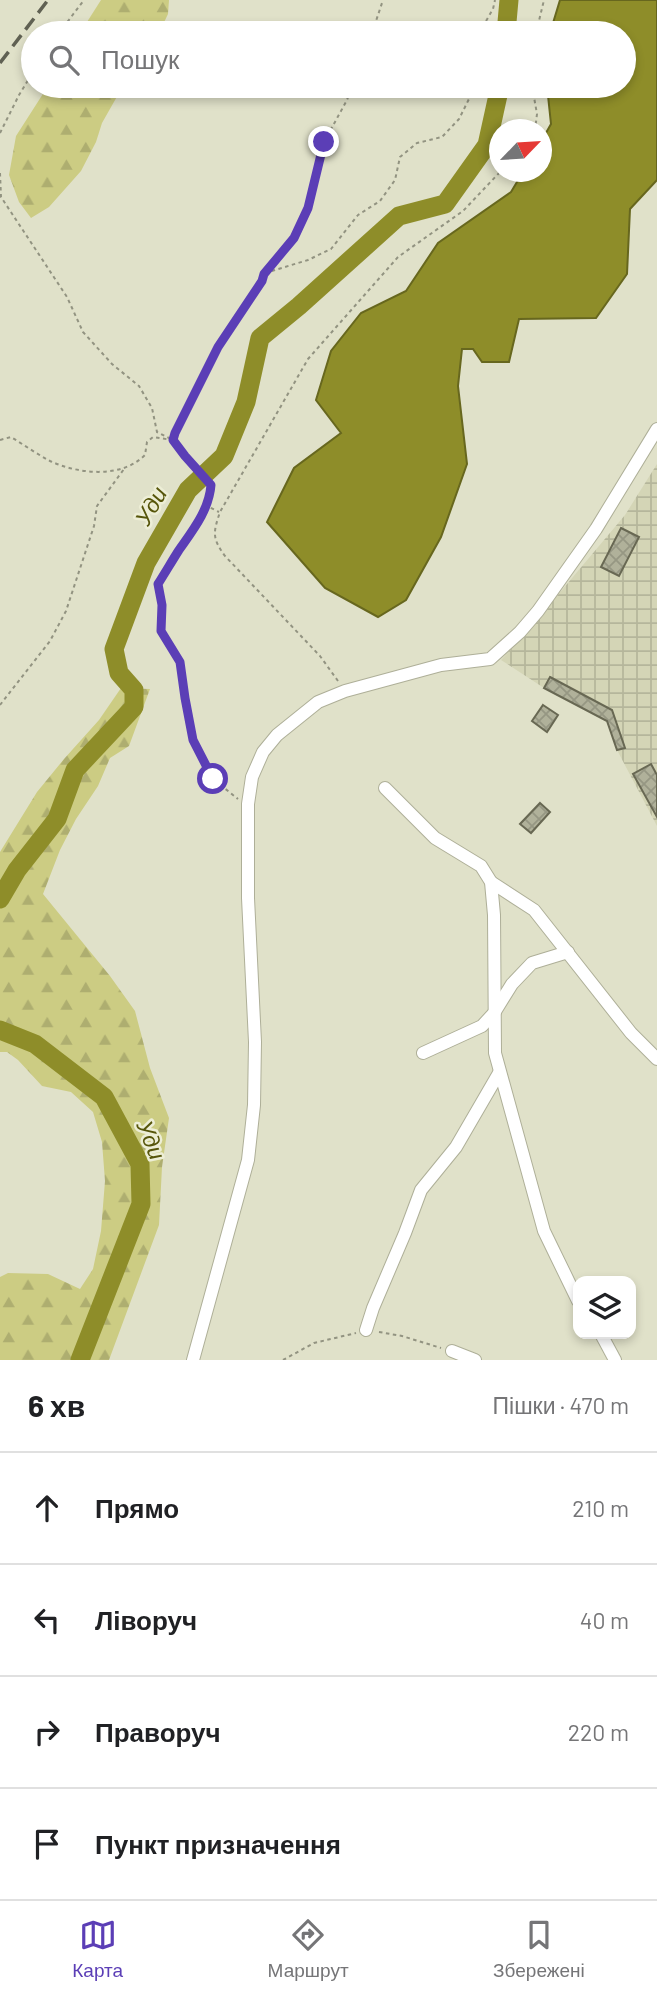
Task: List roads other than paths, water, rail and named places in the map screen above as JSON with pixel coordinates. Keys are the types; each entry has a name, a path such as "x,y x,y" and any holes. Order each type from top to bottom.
{"street":[{"path":"193,1360 248,1160 254,1105 255,1042 248,898 248,804 251,777 263,752 277,735 318,702 345,691 441,666 490,659 520,632 538,611 596,529 657,429"},
{"path":"385,788 435,838 481,866 491,882 534,910 631,1033 657,1059"},
{"path":"491,882 494,915 495,1052 499,1073 544,1231 573,1291"},
{"path":"424,1053 482,1026 495,1013 512,984 532,963 568,952"},
{"path":"366,1330 421,1190 456,1147 499,1073"},
{"path":"604,1339 615,1360"},
{"path":"452,1351 475,1360"}],"waterway":[{"name":"Уди","path":"507,21 509,0"},
{"name":"Уди","path":"0,899 17,870 57,819 75,770 134,707 134,690 119,673 114,649 146,563 188,490 224,456 246,402 260,338 399,216 445,204 487,145 497,98"},
{"name":"Уди","path":"0,1030 35,1044 104,1097 140,1164 141,1204 80,1360"}],"railway":[{"path":"32,21 48,0"},
{"path":"0,63 21,35"}]}
